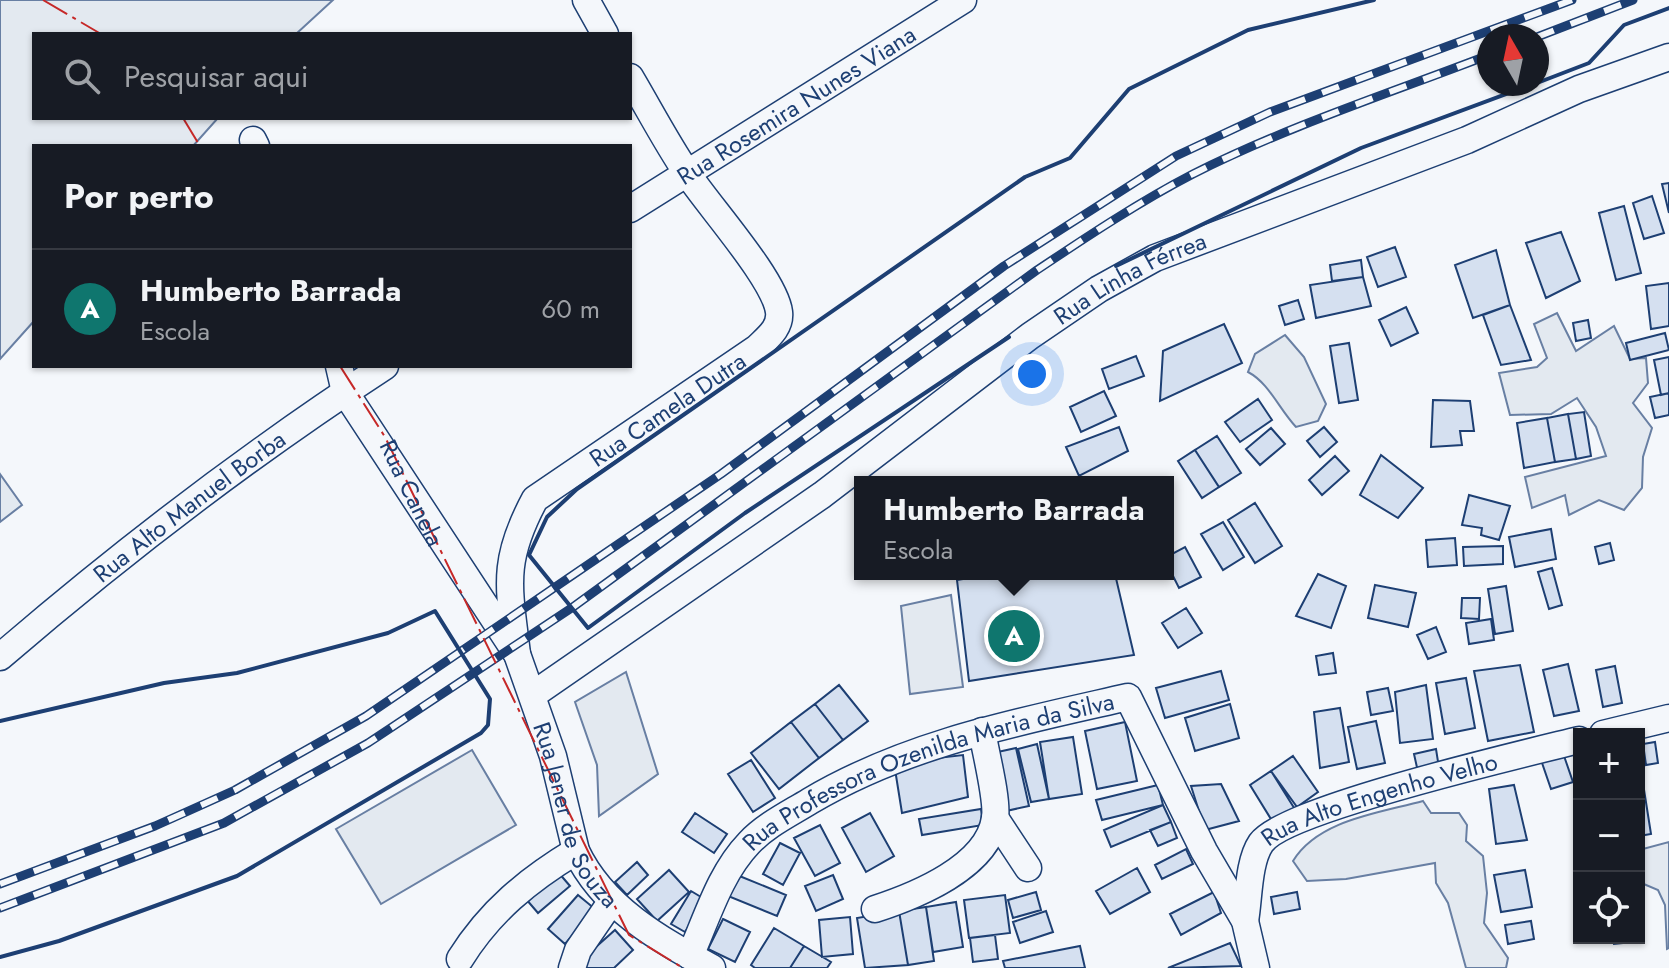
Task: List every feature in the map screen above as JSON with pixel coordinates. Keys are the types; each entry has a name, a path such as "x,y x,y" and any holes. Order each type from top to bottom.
{"street":[{"path":"586,0 604,32"},
{"name":"Rua Rosemira Nunes Viana","path":"632,208 963,0"},
{"name":"Rua Linha Férrea","path":"534,694 822,495 1030,336 1099,289 1155,258 1467,140 1579,89 1669,57"},
{"path":"632,80 687,173"},
{"name":"Rua Camela Dutra","path":"517,654 508,578 515,536 535,499 757,348 777,323 779,312 767,285 687,173"},
{"name":"Rua Canela","path":"339,368 345,392 492,616"},
{"name":"Rua Alto Manuel Borba","path":"0,657 194,500 382,368"},
{"name":"Rua Jener de Souza","path":"492,616 517,654 534,694 576,851 586,873 611,902 701,962"},
{"name":"Rua Professora Ozenilda Maria da Silva","path":"701,962 724,879 749,843 774,823 843,782 890,761 982,731 1128,697 1204,851 1245,921 1256,968"},
{"path":"1628,728 1669,718"},
{"path":"982,731 995,818 1028,868"},
{"name":"Rua Alto Engenho Velho","path":"1245,921 1256,852 1270,835 1347,803 1573,742"},
{"path":"875,909 915,896 944,880 983,843 995,818"},
{"path":"460,959 477,932 514,893 576,851"},
{"path":"572,968 578,950 611,902"}],"shaded area":[{"path":"0,0 333,0 298,32 32,32 32,120 216,120 195,144 32,144 32,323 0,359"},
{"path":"1557,313 1576,351 1614,326 1630,359 1646,358 1648,383 1633,403 1652,428 1643,457 1642,488 1624,510 1599,500 1569,515 1565,495 1532,508 1525,477 1606,456 1596,427 1577,398 1551,414 1510,415 1499,373 1537,367 1547,358 1534,324"},
{"path":"1285,335 1304,357 1326,404 1318,421 1296,427 1268,389 1248,372 1255,354"},
{"path":"0,474 22,505 0,522"},
{"path":"951,595 963,687 910,694 901,606"},
{"path":"626,672 658,774 599,816 597,765 575,702"},
{"path":"472,750 516,825 381,904 336,829"},
{"path":"1423,801 1431,813 1459,813 1467,825 1466,841 1483,856 1487,893 1484,923 1508,958 1506,968 1466,968 1448,903 1436,883 1435,863 1346,879 1307,881 1293,861 1304,847 1334,827 1369,814"},
{"path":"1669,842 1667,949 1665,905 1658,890 1645,885 1645,848"}],"building":[{"path":"1669,183 1669,213 1662,184"},
{"path":"1652,196 1664,233 1644,239 1633,203"},
{"path":"1624,206 1641,273 1616,280 1599,213"},
{"path":"1561,232 1580,281 1546,298 1526,243"},
{"path":"1395,247 1406,277 1378,287 1367,257"},
{"path":"1496,250 1510,305 1473,318 1455,265"},
{"path":"1361,260 1363,277 1332,281 1330,265"},
{"path":"1363,277 1371,306 1316,318 1310,285"},
{"path":"1669,283 1669,326 1651,329 1646,286"},
{"path":"1298,300 1304,319 1285,325 1279,306"},
{"path":"1510,305 1531,360 1501,365 1483,315"},
{"path":"1406,307 1418,333 1391,346 1379,320"},
{"path":"1588,320 1591,338 1576,341 1573,323"},
{"path":"1224,324 1242,363 1160,401 1163,351"},
{"path":"1665,333 1669,350 1630,360 1626,343"},
{"path":"1349,343 1358,400 1339,403 1330,346"},
{"path":"1136,356 1144,376 1109,389 1102,369"},
{"path":"1669,357 1669,393 1661,395 1654,360"},
{"path":"1104,391 1116,416 1081,432 1070,407"},
{"path":"1669,393 1669,415 1655,418 1650,397"},
{"path":"1258,399 1272,420 1240,442 1225,422"},
{"path":"1433,400 1470,401 1474,431 1460,431 1462,445 1431,447"},
{"path":"1584,412 1591,456 1576,459 1568,414"},
{"path":"1568,414 1576,459 1555,462 1547,418"},
{"path":"1547,418 1555,462 1524,468 1517,423"},
{"path":"1119,427 1128,451 1079,476 1066,447"},
{"path":"1324,427 1337,442 1320,457 1307,441"},
{"path":"1271,428 1285,444 1260,465 1246,449"},
{"path":"1217,436 1241,473 1219,487 1195,450"},
{"path":"1195,450 1219,487 1202,498 1178,461"},
{"path":"1381,455 1423,488 1398,518 1360,495"},
{"path":"1335,456 1349,471 1322,495 1309,480"},
{"path":"1469,495 1510,506 1499,540 1481,535 1482,528 1462,525"},
{"path":"1255,503 1282,546 1255,563 1228,520"},
{"path":"1223,522 1244,557 1223,570 1201,534"},
{"path":"1551,529 1556,559 1515,567 1509,537"},
{"path":"1455,538 1457,565 1428,567 1426,540"},
{"path":"1610,543 1614,560 1599,564 1595,547"},
{"path":"1503,546 1503,564 1464,566 1463,547"},
{"path":"1185,547 1201,577 1179,588 1174,578 1174,553"},
{"path":"1552,568 1562,605 1549,609 1538,572"},
{"path":"1318,574 1346,586 1331,628 1296,616"},
{"path":"957,580 1116,580 1134,655 969,681"},
{"path":"1375,585 1416,593 1408,627 1368,618"},
{"path":"1506,586 1513,631 1495,634 1488,589"},
{"path":"1462,598 1480,598 1479,619 1461,618"},
{"path":"1186,608 1202,633 1178,648 1162,623"},
{"path":"1491,619 1494,640 1469,644 1466,623"},
{"path":"1436,627 1446,652 1428,659 1417,635"},
{"path":"1333,653 1336,673 1319,675 1316,656"},
{"path":"1568,664 1579,711 1554,716 1543,670"},
{"path":"1520,665 1534,732 1488,741 1474,671"},
{"path":"1615,666 1622,703 1603,707 1596,670"},
{"path":"1221,671 1229,700 1165,718 1156,688"},
{"path":"1466,678 1475,728 1445,734 1436,683"},
{"path":"839,685 868,721 843,740 815,704"},
{"path":"1426,685 1433,739 1400,743 1395,692"},
{"path":"1388,688 1393,711 1371,715 1367,692"},
{"path":"815,704 843,740 819,758 791,722"},
{"path":"1230,704 1239,738 1195,751 1185,718"},
{"path":"1340,708 1349,762 1320,768 1314,712"},
{"path":"1376,721 1385,763 1357,769 1348,727"},
{"path":"791,722 819,758 779,789 751,753"},
{"path":"1125,722 1137,781 1097,789 1085,731"},
{"path":"1073,737 1082,794 1049,799 1040,742"},
{"path":"1655,742 1658,763 1646,765 1645,744"},
{"path":"1037,744 1049,799 1031,802 1018,749"},
{"path":"1016,748 1029,806 1006,811 993,753"},
{"path":"1436,749 1439,768 1418,772 1414,754"},
{"path":"1563,753 1573,782 1551,789 1541,760"},
{"path":"963,755 968,797 902,813 894,763"},
{"path":"1293,756 1318,792 1297,807 1271,771"},
{"path":"751,760 775,798 753,812 728,774"},
{"path":"1271,771 1296,811 1274,824 1250,785"},
{"path":"1221,784 1239,821 1205,830 1191,786"},
{"path":"1158,785 1163,805 1102,820 1096,800"},
{"path":"1514,785 1527,840 1496,844 1489,789"},
{"path":"1645,796 1651,834 1645,835"},
{"path":"1163,805 1171,822 1111,847 1104,830"},
{"path":"981,809 983,825 922,835 919,819"},
{"path":"695,813 727,834 714,853 682,832"},
{"path":"870,813 894,856 866,872 842,828"},
{"path":"1171,822 1177,838 1158,846 1150,830"},
{"path":"820,825 840,863 815,876 794,838"},
{"path":"780,843 800,853 783,885 763,874"},
{"path":"1186,849 1193,864 1162,879 1155,865"},
{"path":"637,862 648,875 627,895 615,882"},
{"path":"1137,868 1150,892 1110,914 1096,891"},
{"path":"669,870 689,892 657,921 637,899"},
{"path":"1525,870 1532,907 1501,912 1494,875"},
{"path":"558,872 570,886 538,913 526,899"},
{"path":"737,875 786,895 777,916 728,896"},
{"path":"833,875 843,899 816,911 805,886"},
{"path":"691,891 706,900 685,932 671,924"},
{"path":"1036,892 1041,910 1013,918 1008,900"},
{"path":"1214,892 1221,913 1181,935 1170,914"},
{"path":"1297,892 1300,909 1274,914 1271,897"},
{"path":"578,895 595,909 565,944 548,929"},
{"path":"1005,895 1010,933 969,938 964,900"},
{"path":"956,902 963,947 933,952 926,907"},
{"path":"926,907 934,961 908,965 899,911"},
{"path":"899,911 908,965 865,968 857,918"},
{"path":"1046,911 1053,932 1020,943 1013,922"},
{"path":"850,917 853,954 822,957 819,920"},
{"path":"723,919 750,932 735,962 708,949"},
{"path":"1531,921 1534,939 1508,944 1505,925"},
{"path":"774,928 804,946 790,968 755,968 751,965"},
{"path":"615,930 633,950 614,968 585,968 579,962"},
{"path":"995,935 998,959 973,962 970,938"},
{"path":"1230,943 1241,966 1168,968"},
{"path":"804,946 831,962 827,968 790,968"},
{"path":"1080,946 1085,968 1005,968 1003,961"}],"railway":[{"path":"0,884 155,826 235,790 366,716 721,474 1004,266 1176,156 1270,112 1572,0"},
{"path":"1549,32 1633,0"},
{"path":"0,908 224,823 368,743 573,607 1037,270 1153,196 1265,140 1477,60"}],"wall":[{"path":"1009,337 745,513 588,628 529,555 547,517 577,489 1025,177 1070,158 1129,89 1248,30 1374,0"},
{"path":"1549,78 1589,63 1624,25 1669,8"},
{"path":"1116,266 1361,148 1501,96"},
{"path":"0,721 164,683 237,673 388,633 435,611 490,699 488,725 481,733 237,876 59,941 0,957"}],"power":[{"path":"43,0 98,32"},
{"path":"184,120 199,144"},
{"path":"341,368 385,437 629,935 683,968"}],"place":[{"name":"Humberto Barrada","path":"1014,636"}]}
